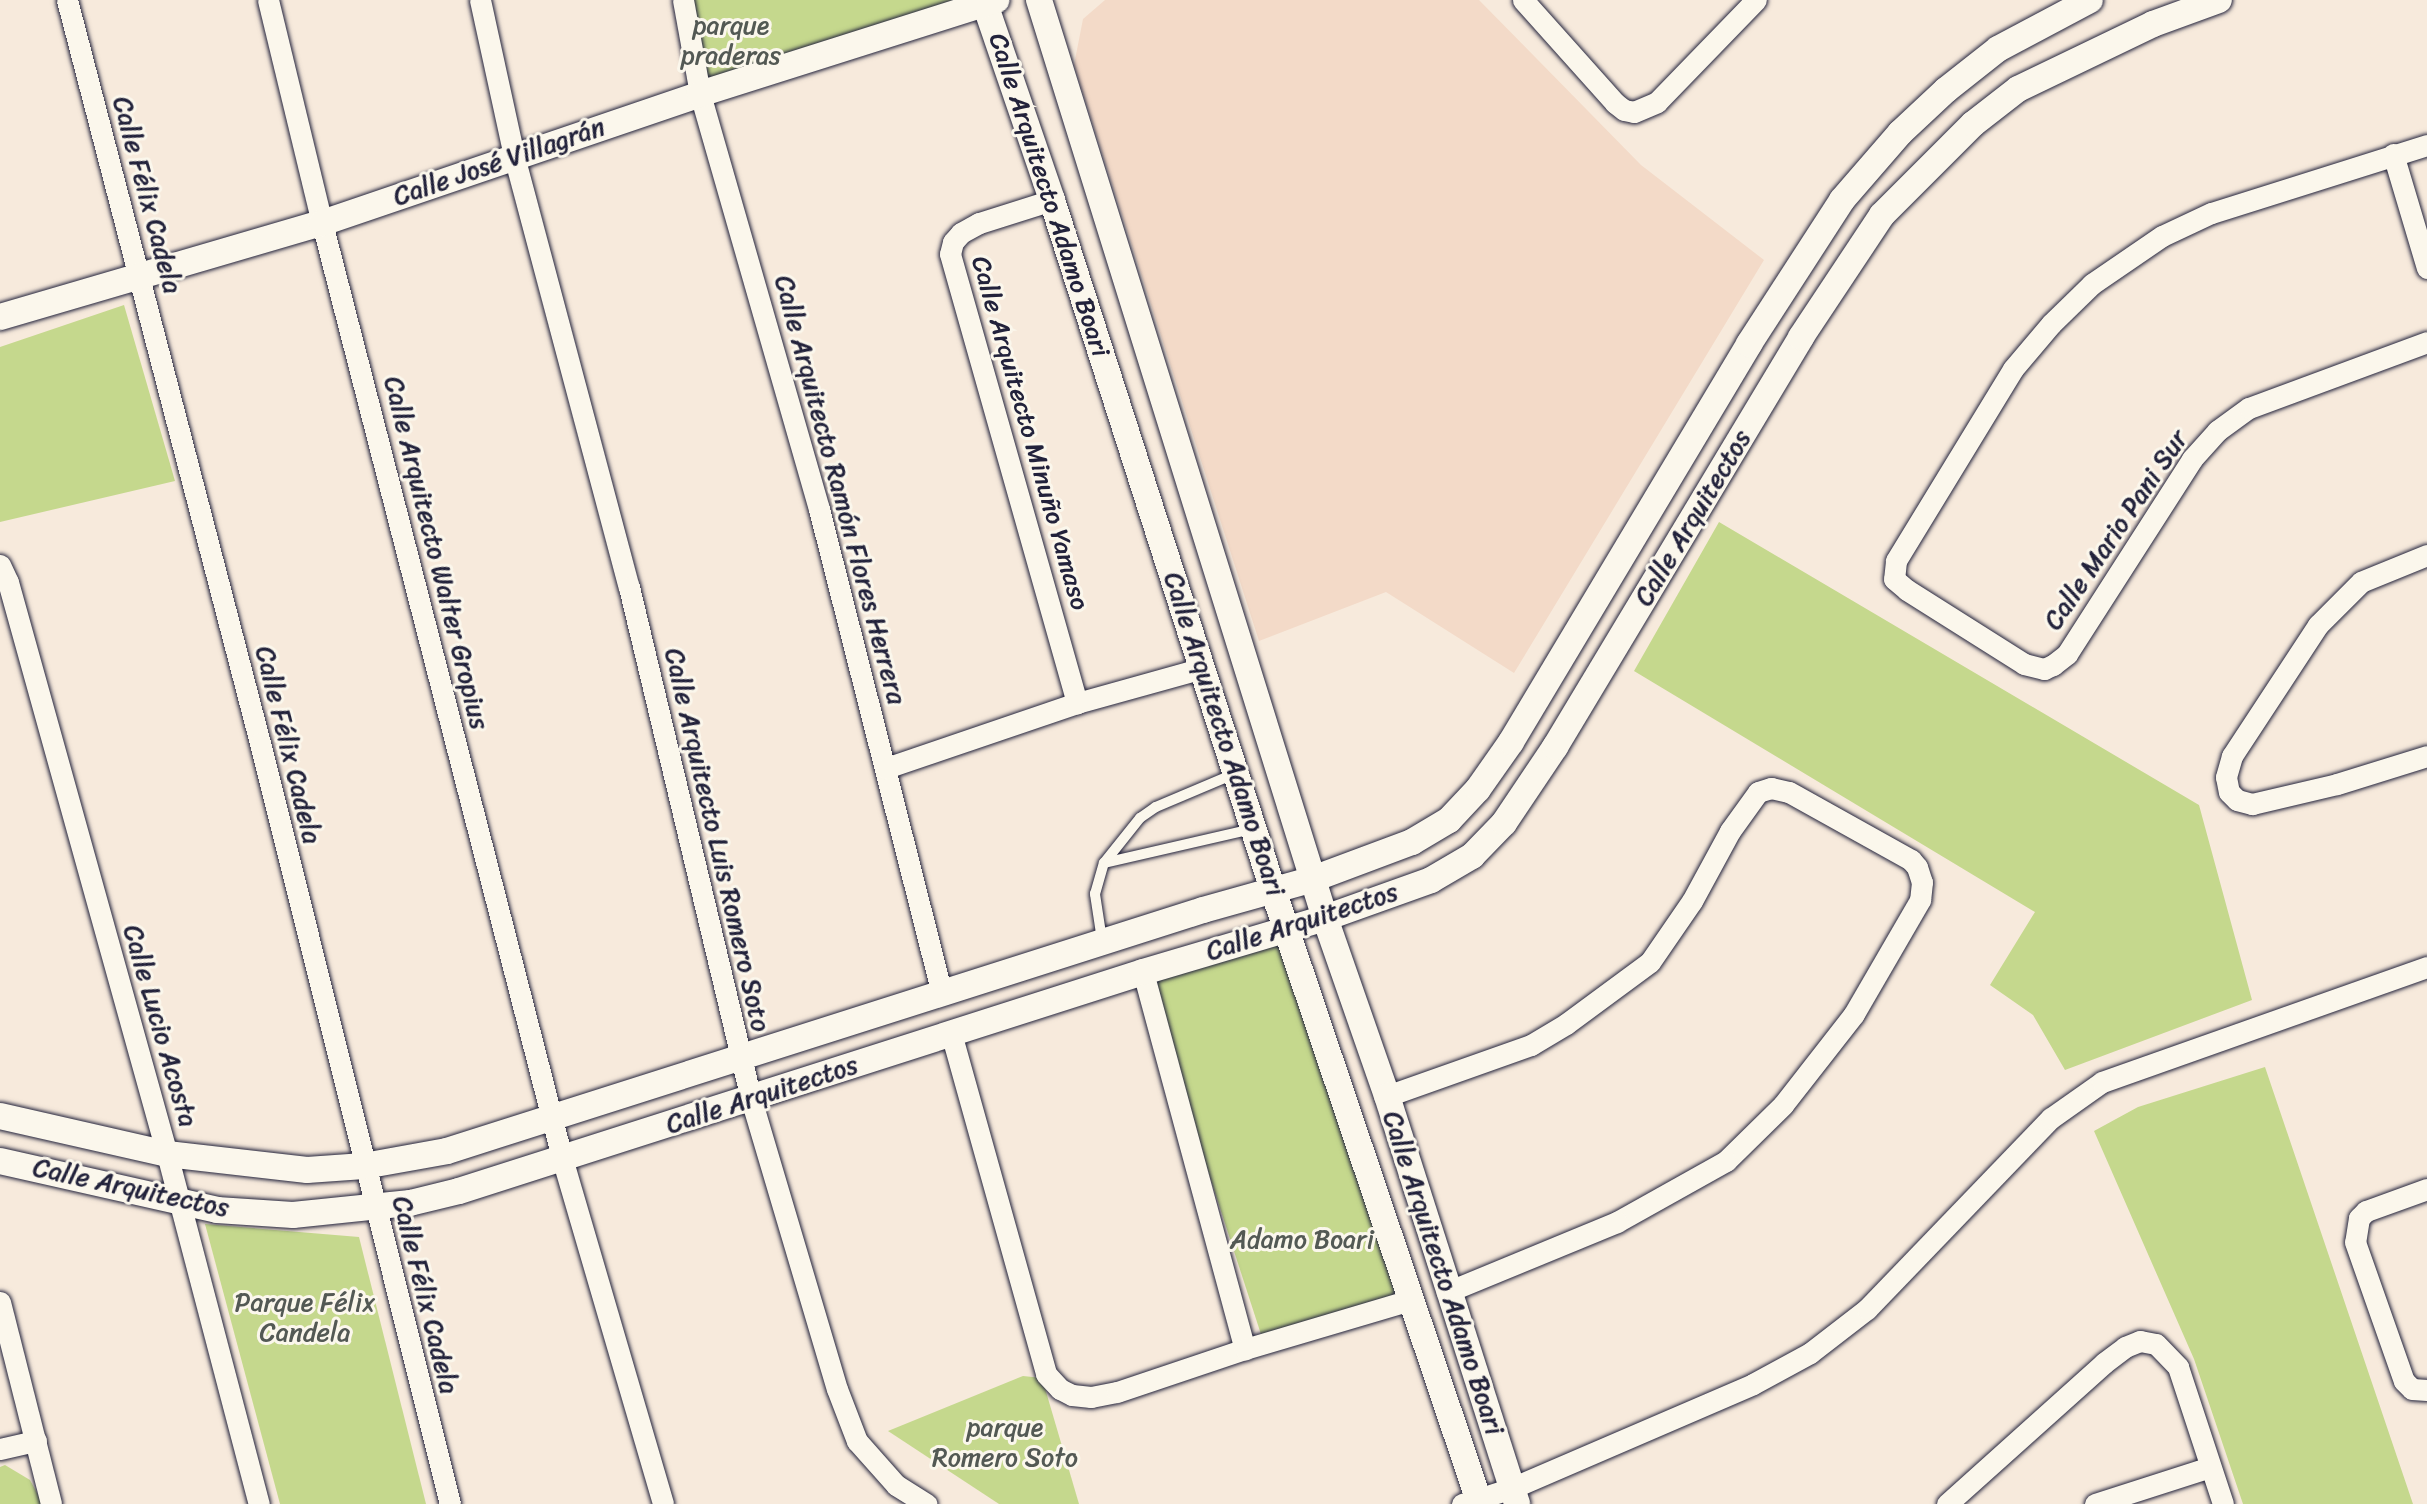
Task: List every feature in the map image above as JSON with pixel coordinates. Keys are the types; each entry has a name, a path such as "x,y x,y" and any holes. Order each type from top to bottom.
{"street":[{"name":"Calle Félix Cadela","path":"67,0 260,743 450,1504"},
{"name":"Calle Arquitecto Walter Gropius","path":"268,0 321,223 562,1158"},
{"name":"Calle Arquitecto Luis Romero Soto","path":"480,0 514,156 629,587 751,1099 837,1389 857,1441 896,1485 926,1504"},
{"name":"Calle Arquitecto Ramón Flores Herrera","path":"683,0 700,94 819,509 942,994"},
{"name":"Calle Arquitecto Adamo Boari","path":"1039,0 1325,918 1387,1096 1447,1292 1515,1496"},
{"path":"1523,0 1615,103 1624,110 1634,112 1657,102 1756,0"},
{"name":"Calle Arquitectos","path":"0,1116 167,1154 307,1170 364,1166 447,1151 553,1120 1102,943 1313,879 1412,842 1449,820 1478,789 1511,742 1749,344 1842,200 1900,133 1946,90 1998,49 2090,0"},
{"name":"Calle Arquitectos","path":"0,1161 217,1210 293,1215 374,1208 459,1191 1143,972 1325,918 1431,880 1472,856 1504,823 1541,769 1801,337 1882,215 1973,124 2018,89 2153,24 2219,0"},
{"name":"Calle José Villagrán","path":"0,317 140,279 321,223 700,94 988,1"},
{"name":"Calle Arquitecto Adamo Boari","path":"988,1 1253,829 1410,1300 1473,1502"},
{"path":"1998,49 2018,89"},
{"path":"2427,145 2393,154 2427,268"},
{"name":"Calle Mario Pani Sur","path":"2393,154 2211,213 2162,236 2092,284 2051,324 2012,369 1896,561 1894,579 2024,664 2043,669 2067,654 2192,459 2217,431 2249,408 2427,342"},
{"name":"Calle Arquitecto Minuño Yamaso","path":"1052,200 979,223 961,233 953,242 950,254 1077,703"},
{"path":"2427,555 2361,582 2318,625 2232,756 2226,777 2230,792 2237,800 2252,804 2337,784 2427,755"},
{"name":"Calle Lucio Acosta","path":"0,565 8,582 180,1201 259,1504"},
{"path":"1613,574 1648,594"},
{"path":"886,768 1077,703 1203,668"},
{"path":"1387,1096 1531,1045 1566,1024 1650,962 1692,901 1750,800 1758,792 1771,788 1789,792 1911,860 1922,882 1920,900 1906,930 1854,1014 1783,1105 1726,1161 1617,1222 1447,1292"},
{"path":"1473,1502 1515,1496 1753,1384 1810,1353 1867,1309 2051,1118 2102,1082 2427,967"},
{"path":"1143,972 1245,1349"},
{"path":"951,1033 1046,1374 1060,1389 1072,1395 1091,1397 1159,1381 1245,1349 1410,1300"},
{"path":"562,1158 663,1504"},
{"path":"2427,1189 2366,1211 2359,1218 2356,1242 2398,1370 2412,1389 2427,1390"},
{"path":"0,1302 51,1504"},
{"path":"1947,1504 2104,1363 2126,1347 2140,1341 2156,1344 2178,1367 2223,1504"},
{"path":"0,1449 36,1441"},
{"path":"2095,1504 2210,1467"}],"lane":[{"path":"1102,943 1096,894 1104,863 1140,818 1156,807 1236,773"},
{"path":"1104,863 1253,829"}],"shaded area":[{"path":"1105,0 1479,0 1641,165 1764,260 1514,673 1386,592 1259,641 1074,65 1083,19"}],"green space":[{"name":"parque praderas","path":"683,0 983,0 700,94"},
{"path":"124,305 175,481 0,522 0,347"},
{"path":"1719,522 2199,805 2252,1000 2065,1070 2033,1015 1990,985 2035,912 1634,671"},
{"name":"Adamo Boari","path":"1286,929 1407,1301 1265,1347 1144,975"},
{"path":"2265,1067 2413,1504 2243,1504 2194,1359 2094,1131 2138,1107"},
{"name":"Parque Félix Candela","path":"205,1224 359,1237 426,1504 280,1504"},
{"name":"parque Romero Soto","path":"1023,1376 1042,1378 1079,1504 999,1504 888,1431"},
{"path":"5,1465 30,1480 43,1504 0,1504 0,1467"}]}
